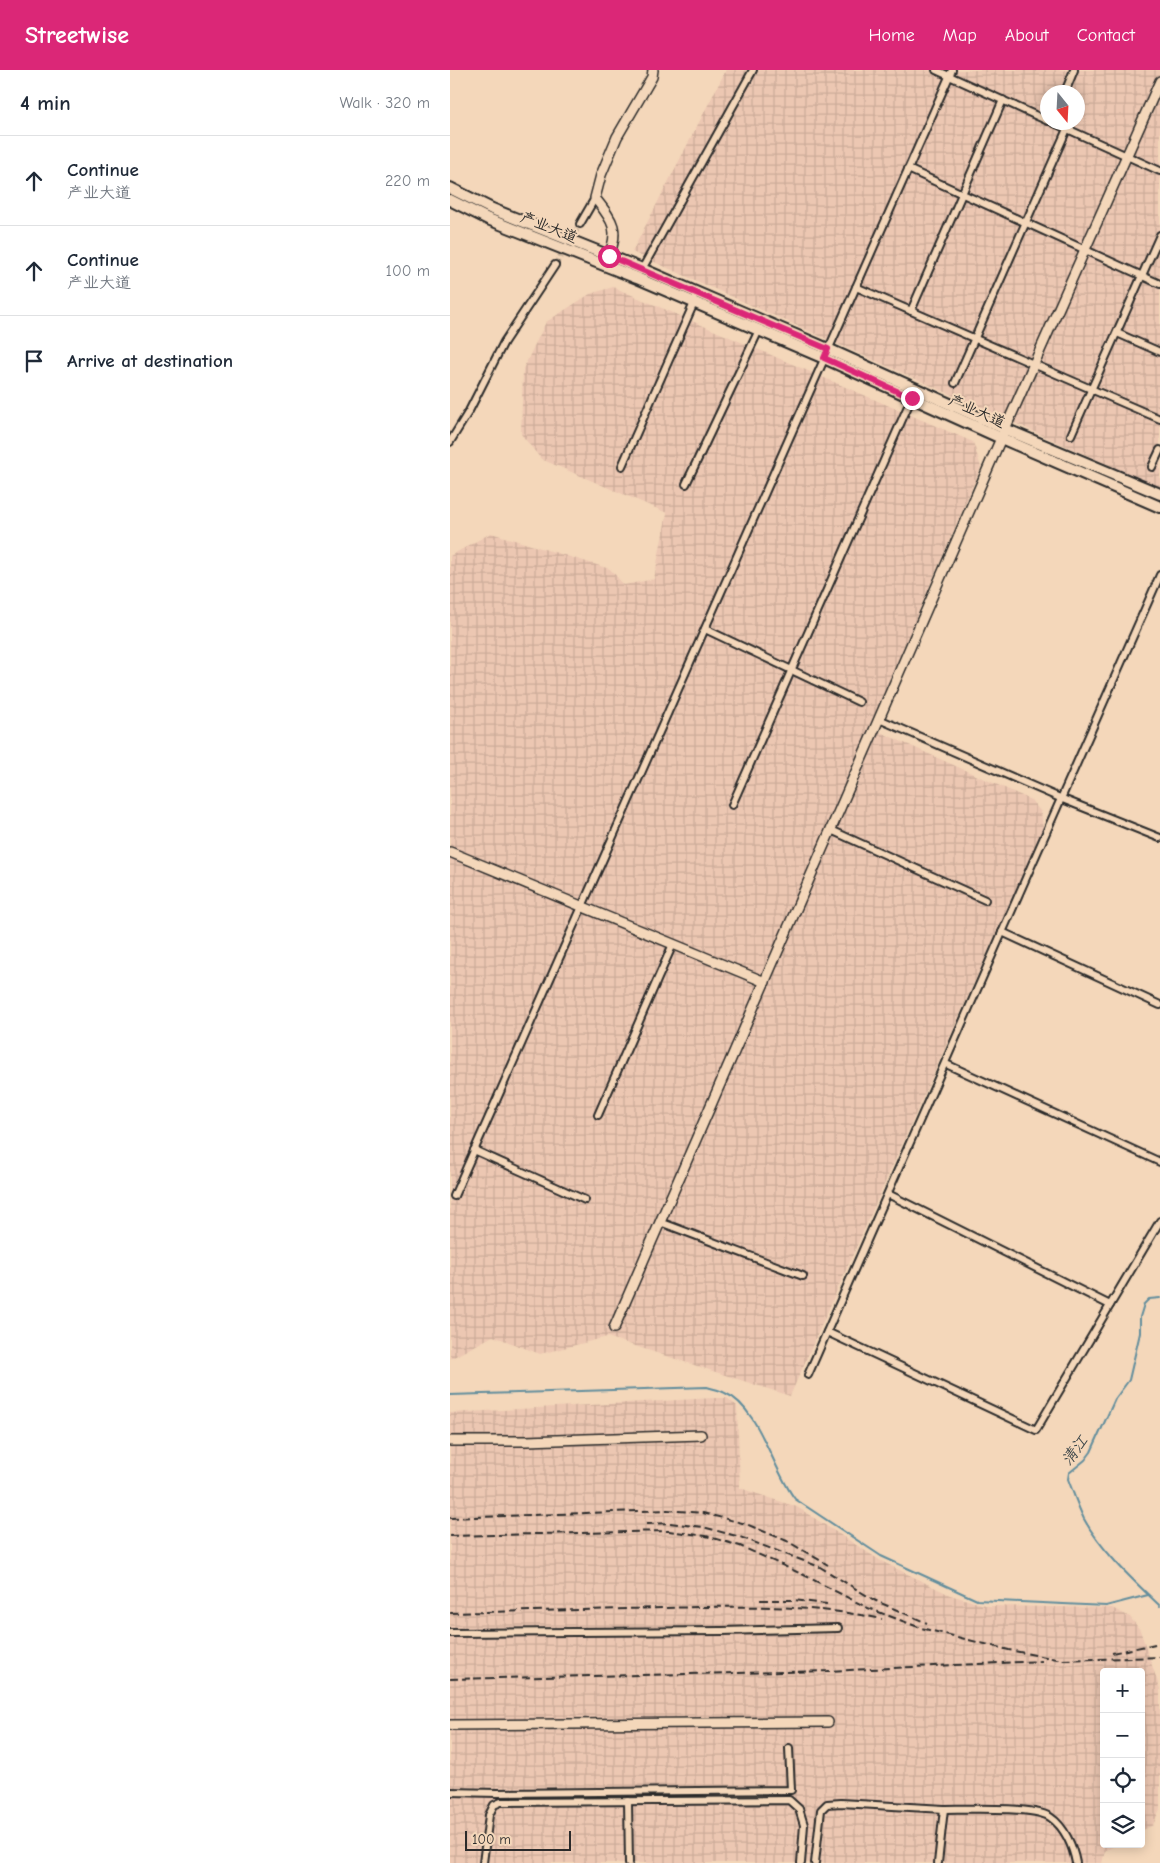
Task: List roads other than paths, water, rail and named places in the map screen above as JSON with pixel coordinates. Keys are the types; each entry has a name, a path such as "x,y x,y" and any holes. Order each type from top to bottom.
{"main road":[{"name":"产业大道","path":"450,188 492,210 609,256 694,303 758,330 826,354 912,398 1160,494"},
{"name":"产业大道","path":"450,200 488,219 639,274 826,354 1160,507"}],"street":[{"path":"580,224 595,198 601,175 617,137 652,78 653,70"},
{"path":"639,274 753,70"},
{"path":"936,70 950,73 1040,117"},
{"path":"1068,85 1074,70"},
{"path":"454,1196 950,73"},
{"path":"614,1328 1003,434 1160,81"},
{"path":"911,311 1003,100"},
{"path":"955,383 1067,130"},
{"path":"1069,130 1160,171"},
{"path":"908,168 1160,284"},
{"path":"595,198 611,221 614,231 615,241 609,256"},
{"path":"1071,435 1160,235"},
{"path":"450,442 469,410 504,342 556,265"},
{"path":"856,287 1160,419"},
{"path":"622,466 694,303"},
{"path":"686,484 758,330"},
{"path":"1117,333 1160,352"},
{"path":"732,805 912,398"},
{"path":"1152,467 1160,450"},
{"path":"808,1375 946,1064 1060,798 1160,575"},
{"path":"705,629 859,702"},
{"path":"879,719 1060,798 1160,838"},
{"path":"831,830 984,900"},
{"path":"450,852 765,982"},
{"path":"1002,932 1160,1005"},
{"path":"598,1115 673,944"},
{"path":"946,1064 1160,1162"},
{"path":"474,1150 585,1200"},
{"path":"888,1194 1110,1305"},
{"path":"826,1332 1036,1430 1160,1220"},
{"path":"660,1222 804,1276"},
{"path":"450,1441 527,1441 701,1435"},
{"path":"450,1633 838,1628"},
{"path":"450,1726 828,1722"},
{"path":"450,1792 791,1790 789,1748"},
{"path":"483,1863 489,1815 494,1805 502,1802 789,1800 800,1809 804,1825 801,1863"},
{"path":"628,1801 629,1863"},
{"path":"815,1863 821,1810 827,1804 1028,1810 1050,1817 1064,1832 1074,1851 1076,1863"},
{"path":"938,1863 944,1808"}],"waterway":[{"name":"清江","path":"1160,1298 1149,1299 1144,1304 1140,1317 1140,1333 1129,1380 1115,1399 1091,1452 1085,1460 1069,1473 1068,1479 1084,1519 1091,1531 1119,1565 1160,1606"},
{"path":"450,1395 707,1387 723,1392 737,1400 747,1412 756,1425 795,1499 881,1556 977,1600 1106,1606 1148,1595"}],"tunnel":[{"path":"555,265 580,224"}],"railway":[{"path":"450,1518 667,1510 703,1513 746,1524 787,1541 828,1565"},
{"path":"646,1524 669,1523 703,1527 740,1537 820,1567 874,1600 927,1623"},
{"path":"450,1536 669,1531 706,1536 740,1546 806,1576 868,1608 921,1628 1009,1650 1062,1660 1160,1657"},
{"path":"760,1600 793,1600 827,1604"},
{"path":"450,1613 690,1607 773,1607 828,1611 882,1619"},
{"path":"1112,1653 1160,1643"},
{"path":"450,1679 828,1671 1042,1661"}]}
